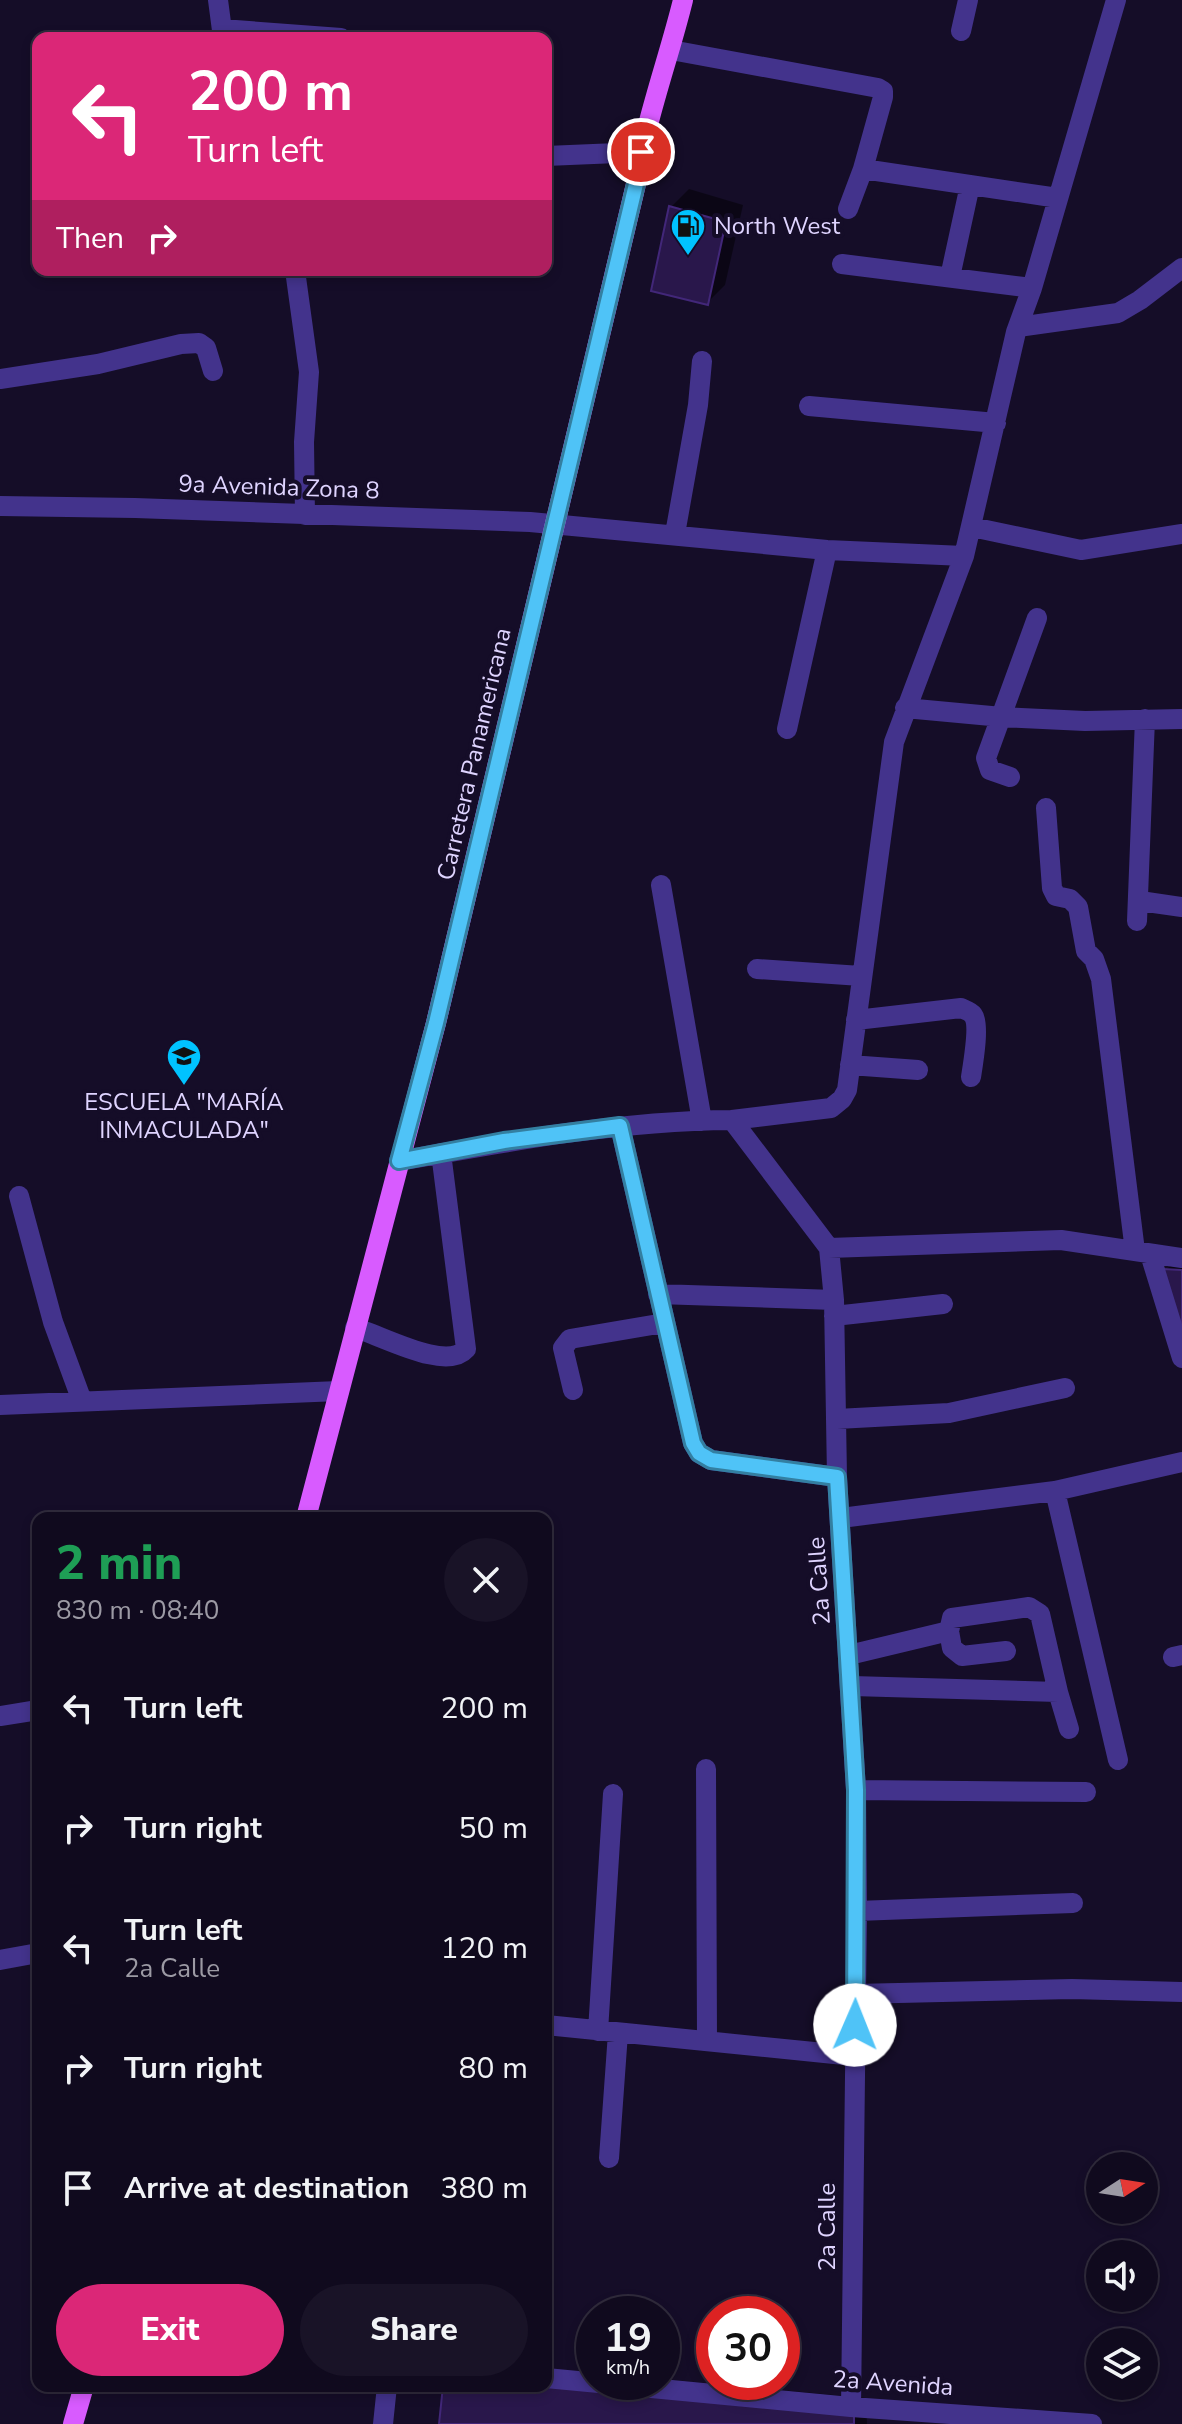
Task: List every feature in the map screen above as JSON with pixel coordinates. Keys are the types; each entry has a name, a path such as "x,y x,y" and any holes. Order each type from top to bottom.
{"main road":[{"name":"Carretera Panamericana","path":"308,1512 436,1023 636,184 641,152 683,0"},
{"path":"73,2424 82,2392"}],"street":[{"path":"218,0 222,32"},
{"path":"961,31 968,0"},
{"path":"399,1161 504,1141 620,1126 732,1120 831,1108 842,1099 847,1090 894,742 964,556 1018,327 1116,0"},
{"path":"671,50 883,91 863,169 848,209"},
{"path":"552,156 641,152"},
{"path":"863,169 1058,198"},
{"path":"950,277 970,185"},
{"path":"842,264 1032,288"},
{"path":"1018,327 1118,313 1182,268"},
{"path":"296,276 309,372 304,442 305,515"},
{"path":"0,379 98,364 181,344 199,343 206,348 213,371"},
{"path":"675,534 698,405 702,361"},
{"path":"809,406 996,423"},
{"name":"9a Avenida Zona 8","path":"0,506 555,524 827,550 964,556"},
{"path":"972,527 1081,550 1182,534"},
{"path":"787,729 827,550"},
{"path":"1010,777 990,770 986,758 1037,618"},
{"path":"905,708 1085,721 1182,719"},
{"path":"1145,719 1138,911 1182,907"},
{"path":"1046,808 1052,888 1056,896 1075,902 1086,951 1094,959 1101,979 1142,1252 1182,1358"},
{"path":"661,885 702,1121"},
{"path":"757,969 861,976"},
{"path":"856,1020 961,1008 967,1010 973,1014 976,1023 971,1077"},
{"path":"850,1065 918,1070"},
{"path":"732,1120 829,1248 1061,1240 1182,1258"},
{"path":"620,1126 664,1323 693,1443 699,1453 711,1460 837,1477"},
{"path":"355,1328 422,1353 454,1357 466,1349 441,1153"},
{"path":"19,1196 45,1298 82,1401"},
{"name":"2a Calle","path":"829,1248 834,1308 837,1477 856,1790 851,2407"},
{"path":"658,1294 834,1308 943,1304"},
{"path":"573,1390 563,1348 565,1342 664,1323"},
{"path":"837,1419 949,1413 1065,1388"},
{"path":"0,1405 339,1391"},
{"path":"841,1518 1055,1491 1182,1462"},
{"path":"1055,1491 1118,1760"},
{"path":"1006,1651 962,1656 952,1648 949,1631 952,1618 1029,1607 1036,1609 1040,1614 1069,1729"},
{"path":"849,1655 949,1631"},
{"path":"852,1686 1058,1692"},
{"path":"0,1716 32,1711"},
{"path":"706,1769 707,2041"},
{"path":"856,1790 1086,1792"},
{"path":"609,2158 613,1794"},
{"path":"857,1911 1073,1903"},
{"path":"0,1960 32,1954"},
{"path":"855,1994 1072,1989 1182,1992"},
{"path":"552,2026 854,2056"},
{"name":"2a Avenida","path":"552,2379 851,2407 1092,2424"},
{"path":"383,2424 386,2392"}],"building":[{"name":"North West","path":"669,206 726,222 708,305 651,291"},
{"path":"1163,1269 1182,1270 1182,1336"},
{"path":"552,2386 576,2388 576,2400 680,2400 680,2396 854,2410 854,2424 439,2424 442,2392 552,2392"}],"place":[{"name":"North West","path":"688,257"},
{"name":"ESCUELA \"MARÍA INMACULADA\"","path":"184,1087"}],"route":[{"path":"641,152 636,184 436,1023 399,1161 504,1141 620,1126 664,1323 693,1443 699,1453 711,1460 837,1477 856,1790 855,2025"}]}
